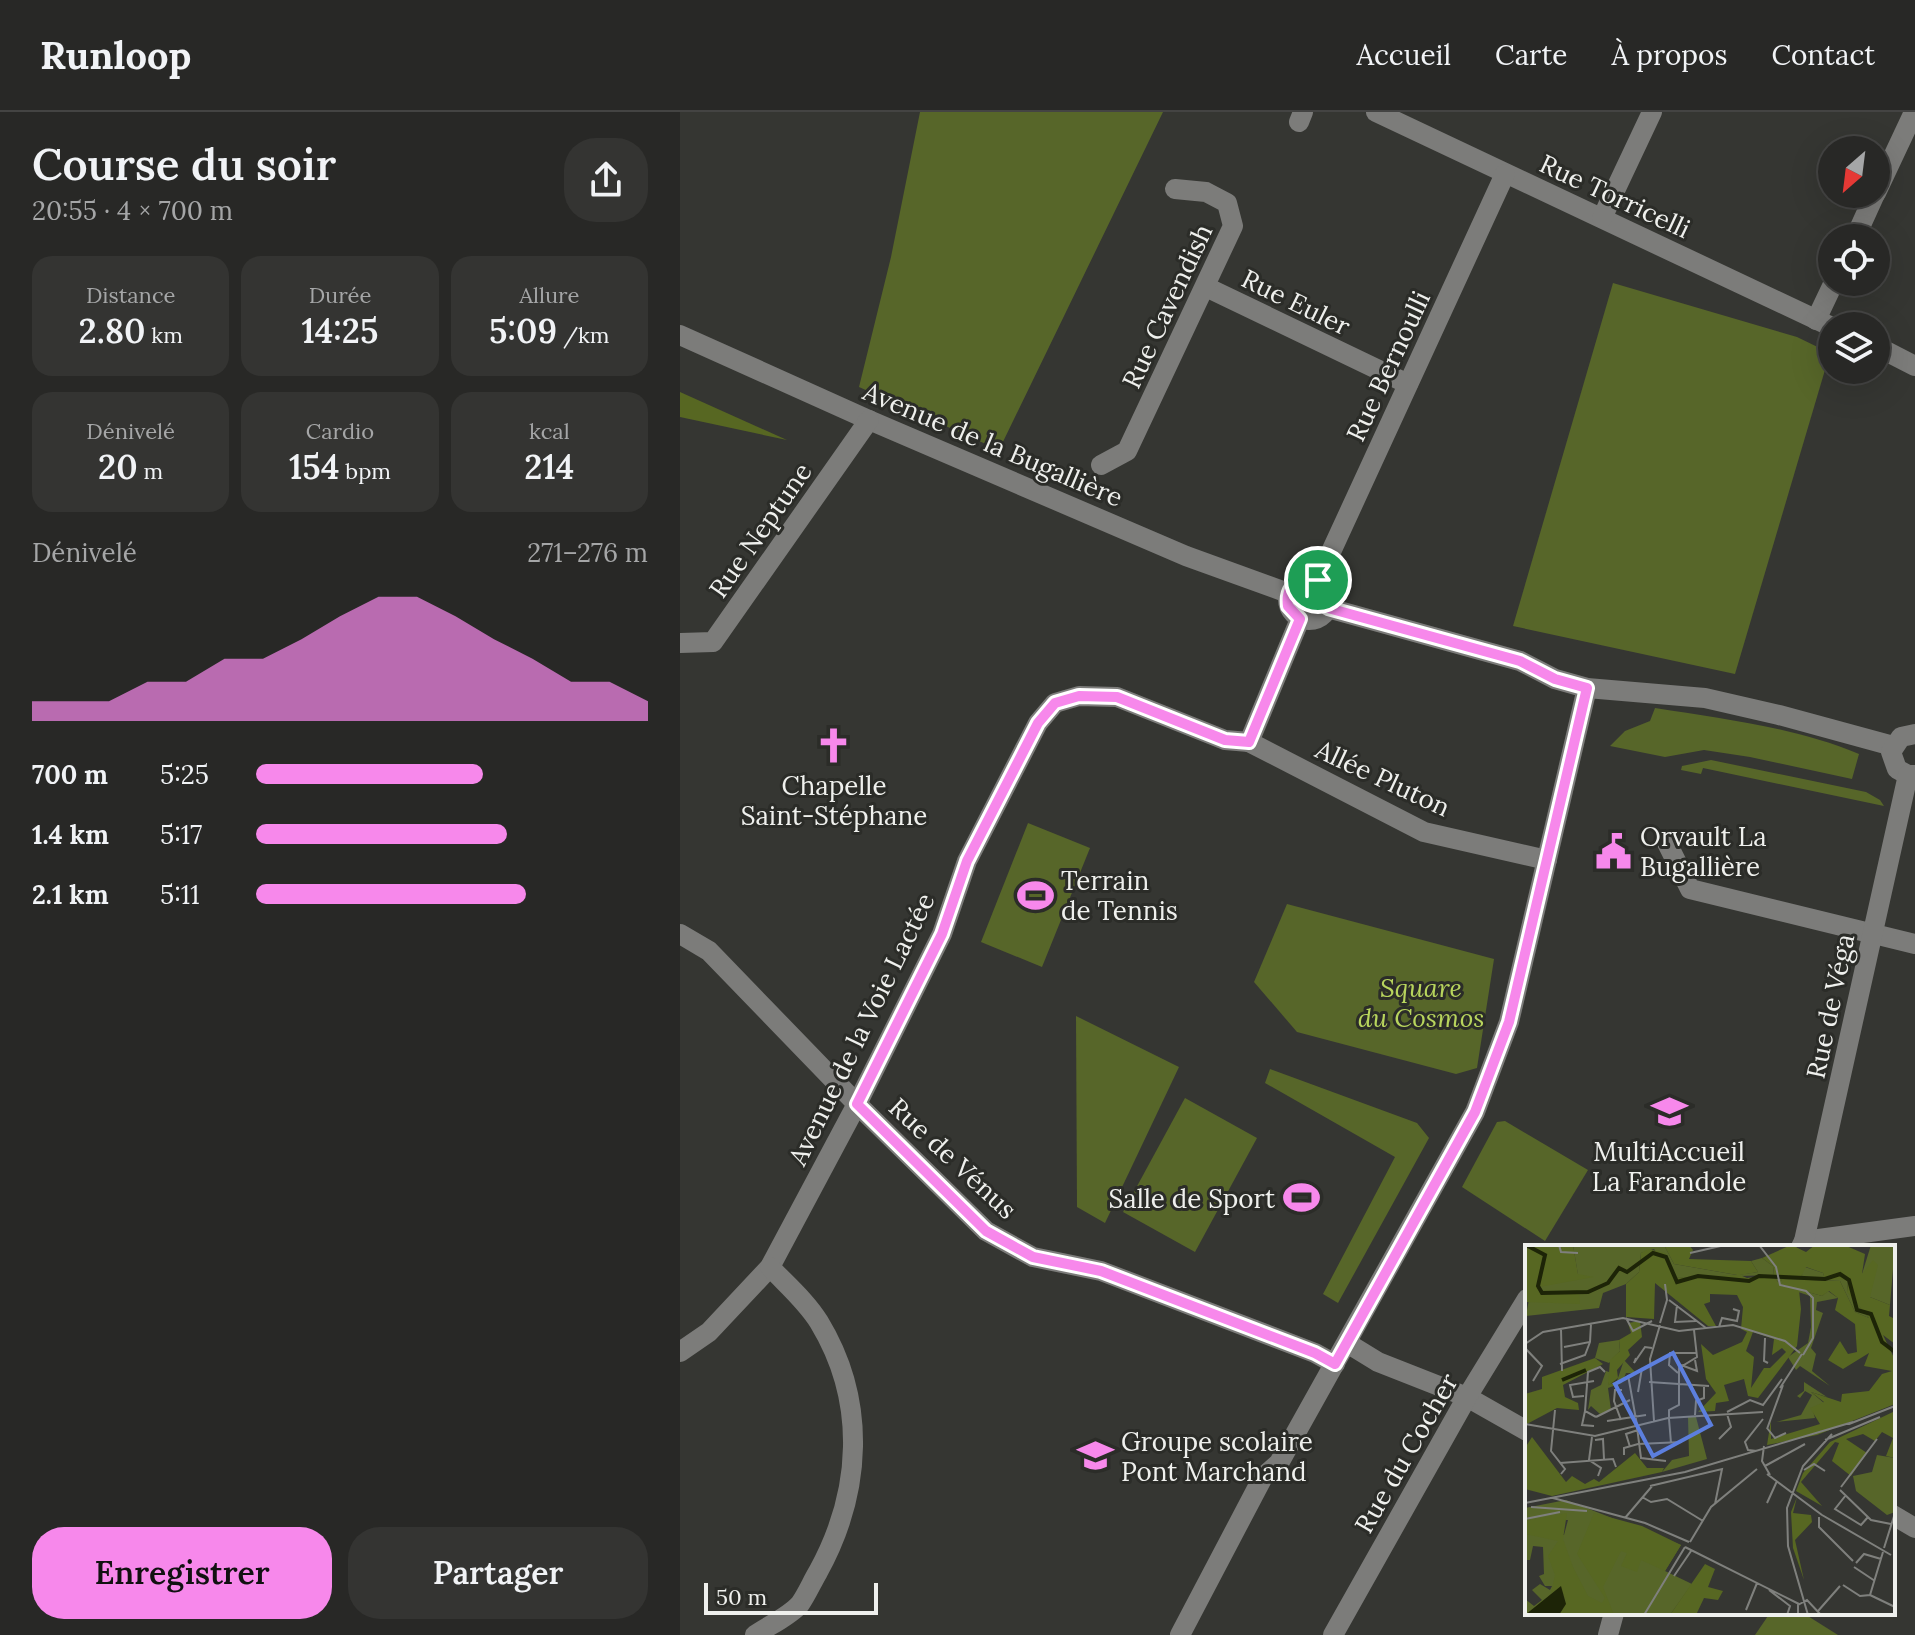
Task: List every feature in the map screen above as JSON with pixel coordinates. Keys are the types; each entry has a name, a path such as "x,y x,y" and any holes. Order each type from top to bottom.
{"street":[{"name":"Rue Torricelli","path":"1376,112 1818,321"},
{"path":"1602,218 1652,112"},
{"path":"1890,164 1914,112"},
{"name":"Rue Bernoulli","path":"1318,580 1505,174"},
{"name":"Rue Cavendish","path":"1101,465 1127,451 1233,226 1227,203 1206,192 1175,189"},
{"name":"Rue Euler","path":"1206,287 1408,384"},
{"name":"Avenue de la Bugallière","path":"680,335 1186,556 1288,593"},
{"path":"1890,353 1915,366"},
{"name":"Rue Neptune","path":"680,643 713,642 869,420"},
{"path":"1304,578 1318,580 1330,595 1328,608 1320,618 1300,619 1288,606 1291,586 1304,578"},
{"path":"1328,608 1520,661 1555,679 1587,688 1705,698 1893,746"},
{"path":"1249,742 1300,619"},
{"path":"1180,1635 1263,1477 1279,1463 1475,1112 1509,1022 1587,688"},
{"name":"Avenue de la Voie Lactée","path":"680,1352 709,1332 770,1267 857,1104 942,934 967,861 1038,723 1055,703 1079,696 1117,697 1225,740 1249,742"},
{"path":"1911,775 1893,764 1893,746 1901,737 1915,734"},
{"name":"Allée Pluton","path":"1249,742 1424,832 1547,860"},
{"name":"Rue de Véga","path":"1803,1244 1911,775"},
{"path":"1667,843 1690,889 1915,944"},
{"name":"Rue de Vénus","path":"680,934 709,951 986,1231 1033,1257 1101,1271 1315,1353 1335,1364"},
{"path":"1803,1244 1915,1226"},
{"path":"755,1635 799,1605 823,1562 842,1517 852,1478 853,1452 842,1371 818,1320 799,1295 770,1267"},
{"name":"Rue du Cocher","path":"1333,1635 1467,1397 1525,1302"},
{"path":"1347,1343 1378,1362 1467,1397 1525,1430"},
{"path":"1895,1516 1915,1528"},
{"path":"1608,1635 1613,1615"}],"green space":[{"path":"920,112 1163,112 999,450 859,387 891,257"},
{"path":"1613,283 1797,337 1818,347 1818,384 1821,384 1735,674 1513,626"},
{"path":"680,392 787,440 680,417"},
{"path":"1655,708 1758,725 1809,737 1859,754 1852,779 1704,750 1665,757 1610,746 1625,731 1650,721"},
{"path":"1711,760 1866,792 1884,806 1703,768 1701,774 1681,770 1682,766"},
{"name":"Terrain de Tennis","path":"1028,823 1090,848 1042,967 981,942"},
{"name":"Square du Cosmos","path":"1287,904 1494,959 1477,1068 1456,1074 1297,1032 1254,982"},
{"path":"1076,1016 1179,1067 1105,1223 1077,1207"},
{"path":"1270,1069 1417,1123 1429,1138 1338,1303 1323,1294 1395,1157 1265,1083"},
{"path":"1185,1098 1257,1138 1195,1252 1123,1212"},
{"path":"1505,1121 1588,1170 1545,1241 1462,1187 1497,1122"},
{"path":"1769,1615 1806,1615 1838,1635 1755,1635"}],"place":[{"name":"Chapelle Saint-Stéphane","path":"834,746"},
{"name":"Orvault La Bugallière","path":"1614,851"},
{"name":"Terrain de Tennis","path":"1035,895"},
{"name":"MultiAccueil La Farandole","path":"1669,1112"},
{"name":"Salle de Sport","path":"1301,1198"},
{"name":"Groupe scolaire Pont Marchand","path":"1095,1456"}],"route":[{"path":"1304,578 1318,580 1330,595 1328,608 1520,661 1555,679 1587,688 1509,1022 1475,1112 1335,1364 1315,1353 1101,1271 1033,1257 986,1231 857,1104 942,934 967,861 1038,723 1055,703 1079,696 1117,697 1225,740 1249,742 1300,619 1288,606 1288,593 1297,581 1304,578"}]}
